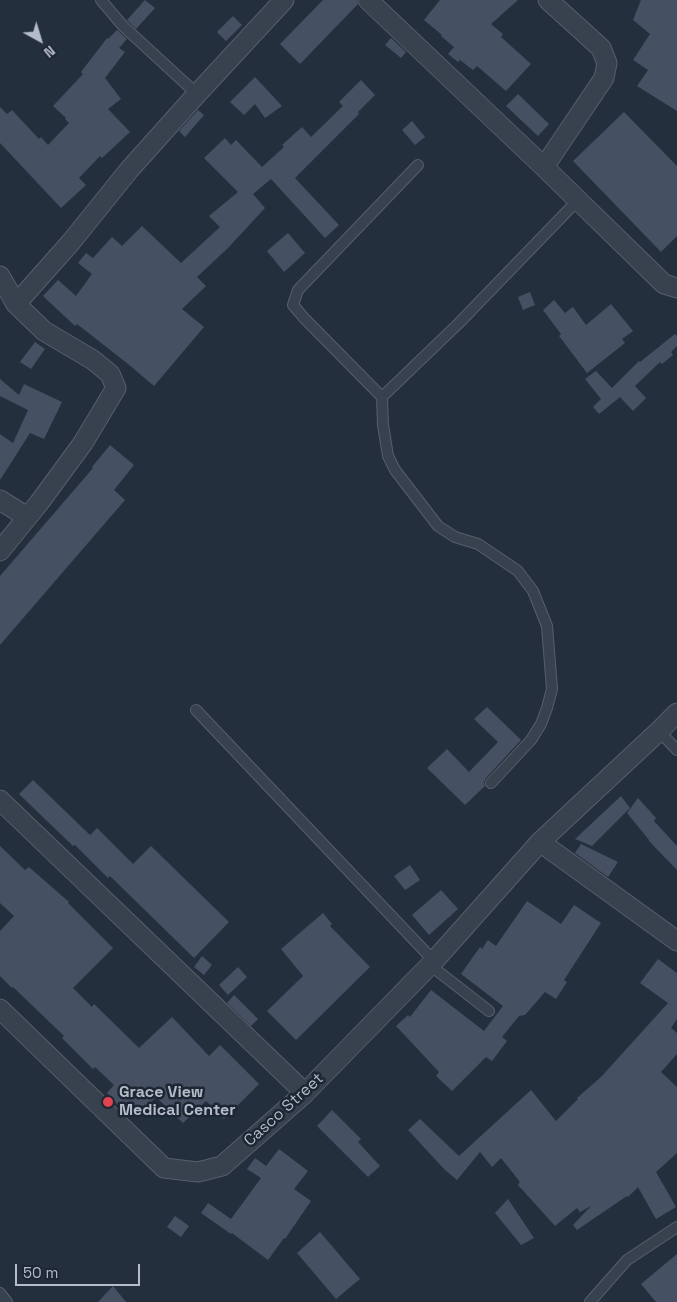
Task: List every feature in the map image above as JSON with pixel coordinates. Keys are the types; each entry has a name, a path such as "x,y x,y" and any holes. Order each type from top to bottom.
{"street":[{"path":"16,304 71,242 129,170 284,0"},
{"path":"368,0 664,284 677,288"},
{"path":"544,167 604,78 608,63 601,48 548,0"},
{"path":"0,276 16,304 44,331 93,360 110,374 116,388 83,443 0,551"},
{"path":"0,500 27,517"},
{"name":"Casco Street","path":"0,1009 164,1168 198,1172 222,1166 305,1093 432,963 540,842 677,713"},
{"path":"0,800 305,1093"},
{"path":"540,842 677,941"}],"lane":[{"path":"101,0 124,26 197,94"},
{"path":"418,165 298,290 293,305 382,397 383,425 388,456 395,470 438,526 455,537 478,544 518,570 533,591 547,626 552,689 541,724 532,740 491,783"},
{"path":"382,397 459,322 578,200"},
{"path":"196,710 432,963 489,1011"},
{"path":"659,731 677,750"},
{"path":"590,1302 627,1260 677,1227"},
{"path":"0,1293 7,1302"}],"building":[{"path":"145,0 155,8 136,29 127,20"},
{"path":"323,0 357,0 358,4 300,64 280,44"},
{"path":"440,0 518,0 491,24 503,34 501,37 531,64 506,91 477,66 473,70 448,54 454,47 424,20"},
{"path":"641,0 677,0 677,111 637,86 648,70 633,60 650,34 633,20"},
{"path":"233,16 242,25 226,41 217,32"},
{"path":"117,30 127,39 119,48 125,52 105,78 121,99 108,109 130,132 102,158 100,156 79,178 86,185 61,208 0,143 0,107 7,114 12,110 39,139 41,137 48,145 69,123 53,106 83,74 81,72 107,38"},
{"path":"391,38 406,52 401,58 385,45"},
{"path":"255,77 282,106 265,118 255,104 244,115 230,102"},
{"path":"361,80 375,95 358,112 359,114 295,178 339,225 325,238 271,179 253,194 265,208 229,247 197,277 206,286 182,309 204,327 154,386 77,324 75,326 43,296 58,280 76,296 92,274 78,263 86,253 93,258 112,237 122,246 142,226 181,263 220,227 209,216 238,192 204,158 225,138 231,145 236,140 262,167 302,127 311,137 343,106 339,102"},
{"path":"518,94 549,124 538,136 506,106"},
{"path":"198,110 204,115 185,137 179,131"},
{"path":"624,112 677,166 677,236 661,252 573,161"},
{"path":"412,121 425,137 415,145 402,130"},
{"path":"288,233 305,253 284,272 267,251"},
{"path":"530,292 535,305 523,310 518,297"},
{"path":"554,300 565,313 573,307 586,325 611,304 633,331 622,339 625,343 587,373 559,336 561,334 543,310"},
{"path":"675,334 677,336 677,346 671,352 673,355 662,364 660,362 635,386 646,398 633,411 620,397 599,414 593,407 601,399 585,379 596,371 612,388 639,361"},
{"path":"35,342 45,349 31,369 20,362"},
{"path":"0,379 19,395 24,384 62,402 44,439 30,433 0,480 0,434 13,443 28,410 0,396"},
{"path":"110,445 134,465 114,490 125,500 0,645 0,576 93,468"},
{"path":"487,707 521,740 486,778 485,786 465,805 427,768 447,749 469,772 498,742 474,719"},
{"path":"33,780 90,835 97,828 133,864 151,846 229,922 194,958 110,876 108,878 19,794"},
{"path":"621,796 630,808 592,846 575,839"},
{"path":"638,798 656,818 654,821 677,846 677,870 649,841 627,813"},
{"path":"581,844 618,862 608,877 575,853"},
{"path":"0,846 25,870 29,867 69,902 113,948 73,988 92,1007 94,1004 139,1048 172,1017 209,1056 220,1045 259,1084 224,1119 206,1101 183,1123 156,1097 141,1112 136,1107 128,1116 107,1093 114,1085 95,1067 93,1069 62,1038 64,1036 0,976 0,931 14,916 0,903"},
{"path":"410,865 420,880 405,890 394,876"},
{"path":"441,890 458,909 429,935 412,915"},
{"path":"527,901 561,924 574,905 601,923 564,980 567,982 556,999 545,992 525,1015 519,1016 502,1037 507,1041 492,1061 486,1057 452,1091 436,1076 439,1072 396,1026 408,1015 410,1017 431,990 484,1031 503,1006 461,974 480,947 482,949 488,940 496,946"},
{"path":"323,913 332,924 330,926 370,967 296,1040 267,1011 303,976 281,949"},
{"path":"202,956 212,965 204,975 194,967"},
{"path":"658,959 677,973 677,1019 671,1028 677,1033 677,1054 661,1072 677,1087 677,1153 656,1172 676,1207 656,1219 638,1187 628,1197 577,1230 573,1225 591,1206 580,1212 577,1208 555,1226 518,1185 520,1182 501,1158 492,1167 480,1152 457,1180 445,1170 408,1130 420,1119 459,1156 531,1090 556,1121 577,1098 601,1077 668,1003 640,983"},
{"path":"238,967 247,977 228,995 219,985"},
{"path":"234,995 258,1019 251,1026 227,1003"},
{"path":"332,1110 361,1139 358,1142 380,1166 368,1177 317,1126"},
{"path":"279,1149 308,1171 294,1189 311,1201 268,1260 201,1213 208,1203 231,1219 261,1178 247,1169 255,1158 266,1166"},
{"path":"508,1199 534,1238 521,1245 495,1213"},
{"path":"175,1216 189,1226 181,1237 167,1227"},
{"path":"320,1232 360,1279 336,1299 297,1253"},
{"path":"677,1254 677,1302 656,1302 641,1284"},
{"path":"113,1286 126,1302 98,1302"}],"place":[{"name":"Grace View Medical Center","path":"108,1102"}]}
